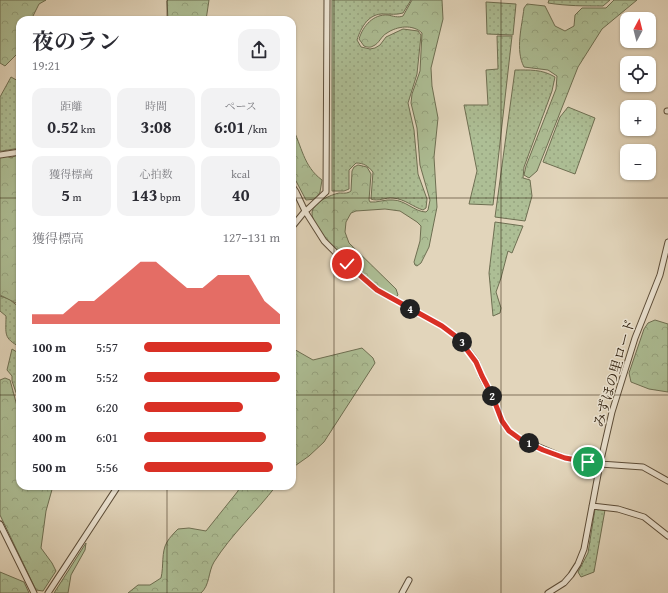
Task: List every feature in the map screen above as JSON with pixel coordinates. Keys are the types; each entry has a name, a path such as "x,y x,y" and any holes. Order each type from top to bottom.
{"street":[{"path":"296,222 305,211 326,192 326,0"},
{"path":"0,155 16,153"},
{"path":"296,192 305,211 327,245 377,290 442,326 458,338 476,362 492,395 502,421 509,431 520,439 565,458 600,464 643,467 668,481"},
{"name":"みずほの里ロード","path":"548,593 564,583 578,564 584,549 600,464 612,412 635,338 660,275 668,242"},
{"path":"48,593 115,490"},
{"path":"592,506 618,509 644,518 668,536"},
{"path":"0,524 34,593"},
{"path":"402,593 409,580"}],"green space":[{"path":"0,0 46,0 39,4 33,16 16,16 16,55 5,66 0,63"},
{"path":"209,0 207,16 168,16 167,1"},
{"path":"332,0 411,0 403,13 379,14 370,18 363,26 357,40 361,47 370,49 380,45 386,37 403,29 418,31 421,35 417,74 408,103 414,130 418,174 427,199 426,208 423,210 405,201 397,199 371,199 373,172 364,164 356,163 349,170 349,189 344,191 332,191"},
{"path":"412,0 442,0 443,19 431,68 432,86 438,118 434,157 437,207 429,247 421,263 417,266 415,265 414,262 420,241 421,226 400,211 385,209 356,211 351,213 346,222 345,232 349,243 396,289 398,295 393,297 372,284 345,259 321,232 314,221 312,212 313,208 319,202 327,197 351,191 352,171 354,167 358,165 367,167 371,174 370,202 390,200 402,202 418,210 426,212 428,210 430,200 420,165 417,128 411,103 412,94 420,71 422,33 410,27 395,29 385,34 377,44 372,47 364,46 359,39 366,25 373,19 383,15 397,17 403,16"},
{"path":"549,0 610,0 603,6 576,6 548,3"},
{"path":"614,0 637,0 623,12 620,12 620,14 602,29 578,67 537,171 529,178 524,175 526,166 556,89 557,76 548,70 524,67 521,60 520,46 524,8 527,4 545,6 555,26 565,31 574,26 575,15 582,8 606,8"},
{"path":"486,2 516,4 513,35 487,34"},
{"path":"497,36 512,36 493,205 469,204 477,171 464,105 488,105 486,70 498,69"},
{"path":"515,70 540,71 555,77 552,91 524,167 523,178 530,180 532,196 525,221 495,217"},
{"path":"11,77 16,80 16,149 0,151 0,97"},
{"path":"568,107 595,118 575,174 543,162 560,117"},
{"path":"296,136 307,162 322,180 320,192 316,199 306,200 296,181"},
{"path":"0,153 11,158 16,155 16,303 0,295"},
{"path":"495,222 523,226 512,253 508,251 496,292 501,308 500,313 493,316 489,273"},
{"path":"0,296 9,299 16,305 16,345 8,338 6,316 0,311"},
{"path":"655,320 668,324 668,392 649,389 631,382 629,373 644,329 648,323"},
{"path":"362,348 373,358 375,363 324,442 309,456 296,465 296,350 313,360"},
{"path":"12,349 16,352 16,392 12,376 7,370"},
{"path":"5,378 10,380 16,402 16,490 52,490 46,511 41,548 56,571 43,591 36,590 0,515 0,380"},
{"path":"273,490 236,533 214,562 206,586 201,593 128,593 138,585 150,585 161,578 165,546 178,529 189,528 206,531 238,491"},
{"path":"595,509 605,510 594,572 581,577 578,572 588,553"},
{"path":"86,543 85,550 71,575 68,593 54,593"},
{"path":"0,572 24,582 29,593 0,593"}],"route":[{"path":"347,264 377,290 442,326 458,338 476,362 492,395 502,421 509,431 520,439 543,450 565,458 588,462"}]}
